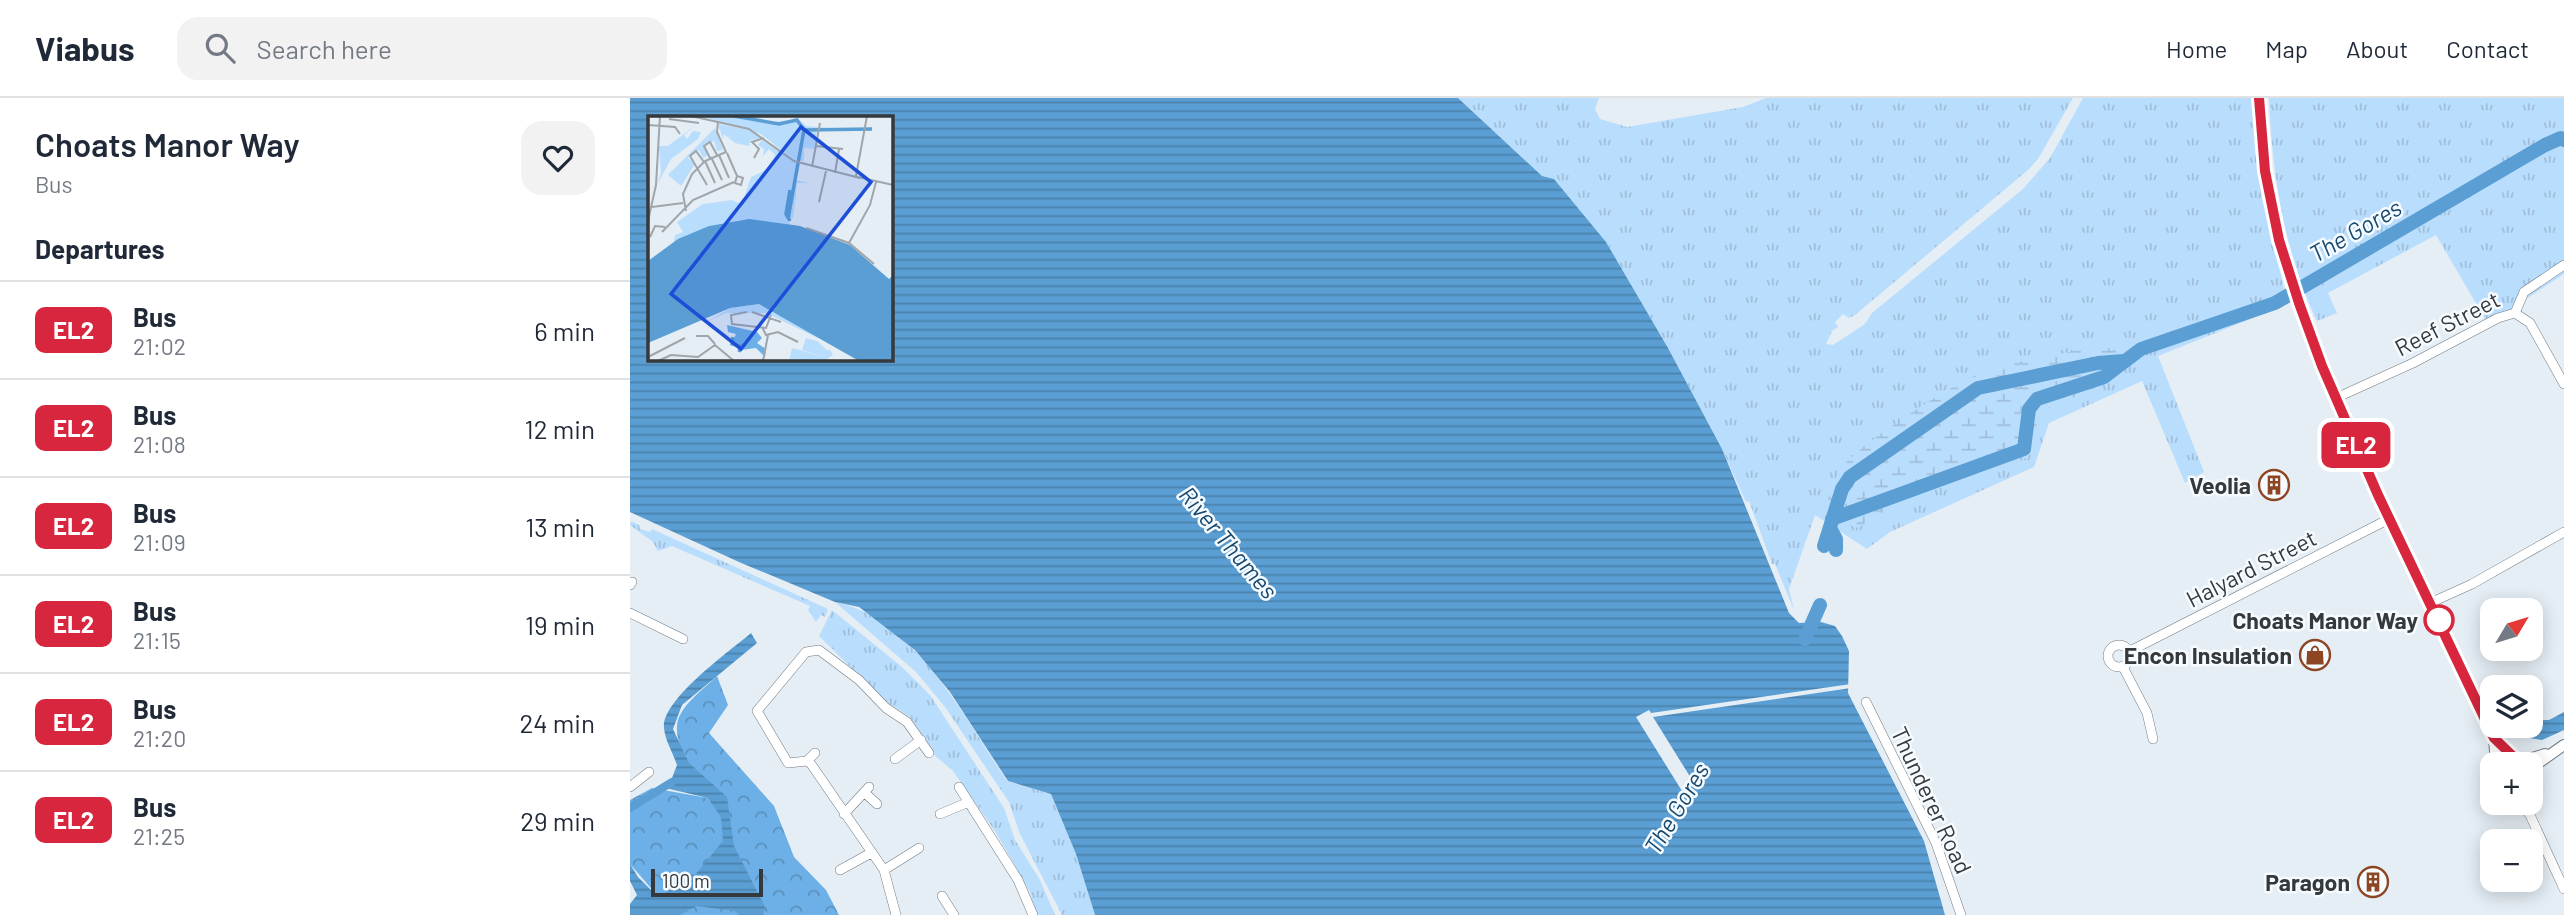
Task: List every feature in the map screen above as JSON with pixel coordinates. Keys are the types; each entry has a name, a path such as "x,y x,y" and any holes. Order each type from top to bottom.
{"street":[{"path":"2259,98 2265,171 2291,282 2336,398 2389,519 2480,708"},
{"name":"Reef Street","path":"2336,398 2413,363 2498,318 2515,313 2524,292 2564,265"},
{"path":"2515,313 2530,323 2564,384"},
{"name":"Halyard Street","path":"2123,667 2106,662 2109,650 2115,646 2121,645 2130,651 2389,519"},
{"path":"2430,603 2564,532"},
{"path":"630,613 683,639"},
{"path":"816,753 807,761 788,764 756,712 772,696 790,669 811,649 824,652 859,680 886,708 907,722 929,752"},
{"path":"2130,651 2129,662 2123,667 2147,713 2152,739"},
{"name":"Thunderer Road","path":"1866,702 1936,843 1961,915"},
{"path":"2494,738 2509,752"},
{"path":"2494,738 2496,752"},
{"path":"895,759 921,740"},
{"path":"2543,758 2564,745"},
{"path":"2543,755 2548,754"},
{"path":"807,761 884,870 896,915"},
{"path":"632,782 649,772"},
{"path":"959,788 1027,894 1033,915"},
{"path":"844,814 867,790 877,804"},
{"path":"940,814 969,802"},
{"path":"2530,815 2564,889"},
{"path":"884,870 919,848"},
{"path":"840,870 871,853"},
{"path":"942,896 954,915"}],"green space":[{"path":"1458,98 1599,98 1595,109 1600,119 1627,127 1743,107 1766,98 2073,98 2038,159 2028,170 1855,315 1849,318 1843,314 1835,322 1838,327 1832,331 1826,344 1833,345 1865,324 1872,313 2023,189 2050,158 2083,98 2251,98 2262,199 2288,304 2158,356 2204,472 2185,483 2142,381 2049,423 2034,467 1890,532 1867,549 1815,515 1789,589 1794,610 1775,564 1772,564 1749,501 1746,502 1722,449 1668,348 1606,242 1554,179 1542,176"},
{"path":"2269,98 2564,98 2564,274 2488,324 2436,235 2328,293 2337,313 2317,321 2288,240 2273,155"},
{"path":"2091,348 2116,351 2128,356 2125,365 2106,382 2041,411 2026,458 1961,477 1916,494 1875,515 1859,528 1832,519 1826,510 1832,487 1844,465 1890,427 1933,399 1986,371"},
{"path":"631,521 639,525 640,529 650,532 652,529 828,609 825,617 821,615 816,622 808,610 810,606 672,546 658,551 653,542 630,525"},
{"path":"835,602 864,612 890,628 914,649 955,701 1007,781 1051,794 1076,854 1095,915 1062,915 1020,834 1009,802 945,707 916,672"},
{"path":"832,610 902,667 930,695 1004,808 1015,840 1040,880 1055,915 1037,915 1030,892 995,831 953,771 932,753 933,750 910,717 885,701 819,636"},
{"path":"717,676 728,705 709,733 774,806 794,857 826,890 839,915 630,915 630,910 656,894 630,864 630,800 652,788 708,798 681,748 677,727 679,717 686,706"}],"water":[{"name":"River Thames","path":"630,98 1458,98 1542,176 1554,179 1606,242 1668,348 1722,449 1789,613 1799,623 1821,622 1835,626 1842,636 1849,651 1848,693 1924,841 1945,915 1095,915 1076,854 1051,794 1008,781 950,692 915,650 859,607 835,602 630,512"},
{"path":"751,633 757,643 682,705 673,729 689,763 727,797 734,846 765,907 763,915 739,915 735,911 696,906 680,915 630,915 630,904 637,895 630,881 630,864 638,877 658,897 695,875 723,841 721,817 708,798 661,787 672,778 677,765 664,728 673,704 685,690"},
{"path":"2564,712 2564,730 2542,740 2529,738 2543,738 2543,720 2549,720"}],"pier":[{"path":"1851,684 1851,688 1653,717 1694,783 1682,791 1636,717 1649,710 1651,713"}],"waterway":[{"name":"The Gores","path":"1832,519 2024,449 2029,409 2037,399 2104,377 2141,349 2275,303 2545,145 2561,138 2564,140"},
{"name":"The Gores","path":"1824,546 1842,489 1850,477 1978,388 2098,363 2124,361"},
{"name":"The Gores","path":"1830,528 1836,539 1836,550"},
{"name":"The Gores","path":"1805,639 1820,605"},
{"path":"630,808 672,782"}],"bus line":[{"name":"EL2","path":"2259,98 2265,171 2279,240 2291,282 2322,366 2389,519 2494,738 2507,752"}],"place":[{"name":"Veolia","path":"2274,485"},
{"name":"Choats Manor Way","path":"2439,620"},
{"name":"Encon Insulation","path":"2315,655"},
{"name":"Paragon","path":"2373,882"}]}
